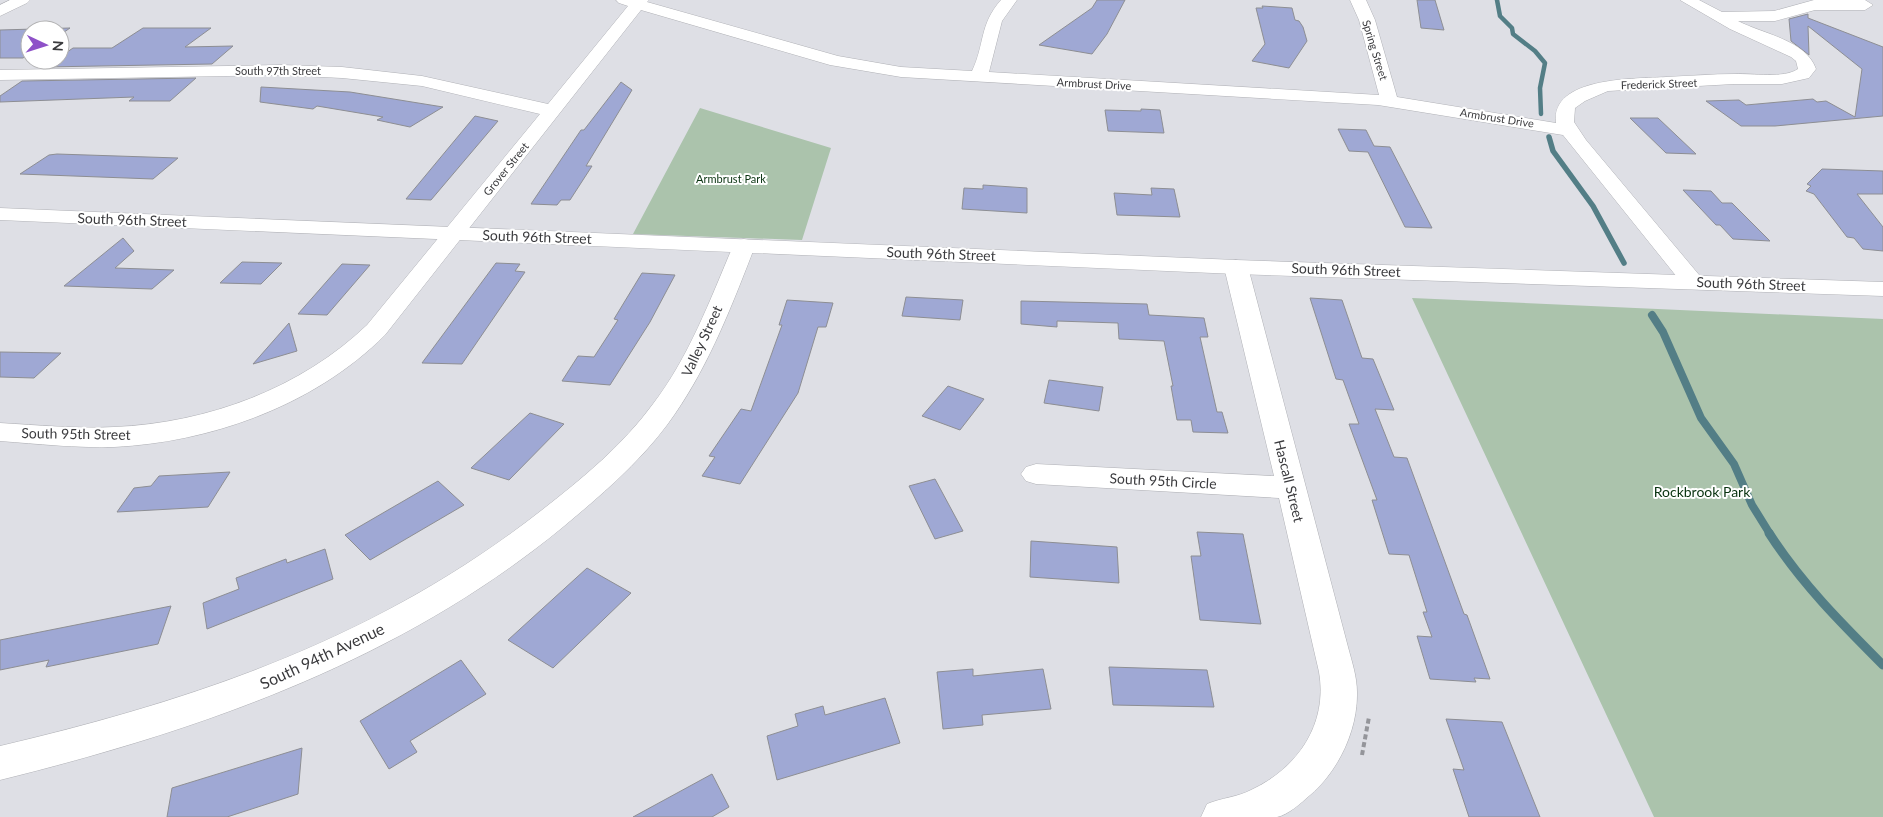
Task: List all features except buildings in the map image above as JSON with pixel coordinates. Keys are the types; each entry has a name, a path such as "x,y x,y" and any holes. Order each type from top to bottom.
{"street":[{"path":"0,11 22,0"},
{"path":"977,78 983,68 989,31 995,16 1009,0"},
{"name":"Spring Street","path":"1358,0 1366,20 1388,95 1388,102"},
{"path":"1688,0 1720,17 1775,16 1814,5 1865,5"},
{"name":"Armbrust Drive","path":"634,1 836,60 901,72 1388,102 1481,115 1571,131"},
{"name":"Grover Street","path":"369,338 552,111 634,1"},
{"name":"Frederick Street","path":"1571,131 1565,121 1569,106 1581,95 1608,86 1782,79 1803,74 1807,69 1804,59 1797,53 1720,17"},
{"name":"South 97th Street","path":"0,75 280,70 345,72 437,84 552,111"},
{"path":"1571,131 1693,282"},
{"name":"South 96th Street","path":"0,214 1236,266 1883,289"},
{"name":"Valley Street","path":"607,473 625,456 664,410 690,370 744,246"},
{"name":"Hascall Street","path":"1221,817 1269,803 1282,795 1310,771 1328,741 1339,696 1331,648 1236,266"},
{"name":"South 95th Street","path":"0,432 115,437 143,435 188,427 234,414 293,389 348,356 369,338"},
{"name":"South 94th Avenue","path":"0,763 77,746 172,718 264,684 320,660 406,616 466,580 555,518 607,473"},
{"name":"South 95th Circle","path":"1036,474 1291,488"}],"green space":[{"name":"Armbrust Park","path":"700,108 831,148 802,240 633,234"},
{"name":"Rockbrook Park","path":"1412,298 1883,319 1883,817 1654,817"}],"waterway":[{"path":"1497,0 1500,16 1512,28 1513,34 1535,51 1545,63 1540,88 1541,114"},
{"path":"1549,137 1553,151 1593,206 1624,263"},
{"path":"1652,315 1663,332 1701,418 1734,464 1752,505 1770,534"},
{"path":"1769,533 1808,586 1883,665"}]}
